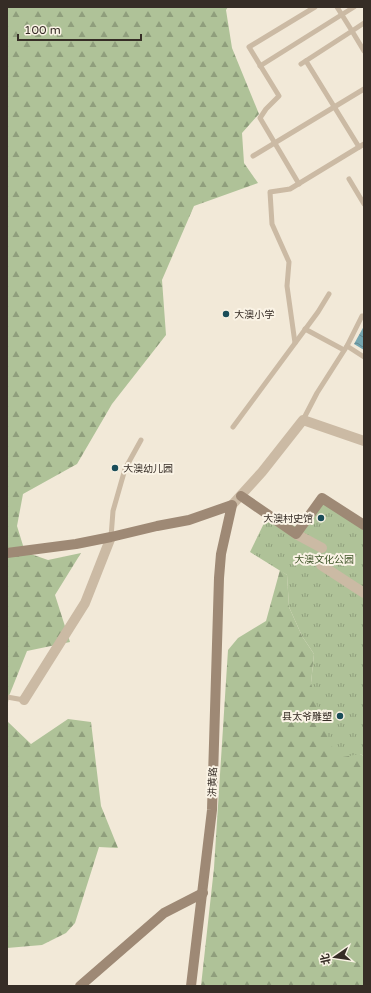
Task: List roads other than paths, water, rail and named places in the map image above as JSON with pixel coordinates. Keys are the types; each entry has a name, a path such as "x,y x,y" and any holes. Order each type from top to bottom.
{"main road":[{"path":"241,496 296,534 322,498 364,525"},
{"path":"7,552 76,544 111,537 189,520 232,505"},
{"name":"汫黄路","path":"192,986 212,810 219,578 221,554 232,505"},
{"path":"80,986 164,914 203,893"}],"street":[{"path":"232,505 262,472 303,420 364,441"},
{"path":"296,534 322,548"},
{"path":"24,700 85,603 111,537"},
{"path":"321,565 364,593"}],"lane":[{"path":"299,184 260,118 266,109 279,96 249,47 315,7"},
{"path":"337,7 364,51"},
{"path":"260,66 354,7"},
{"path":"295,343 287,286 289,262 272,224 270,192 290,189 362,146 303,62 364,23"},
{"path":"254,156 364,89"},
{"path":"349,179 364,204"},
{"path":"233,427 329,294"},
{"path":"303,420 317,394 346,348 362,316 364,316"},
{"path":"305,329 364,357"},
{"path":"111,537 113,511 126,469 141,440"},
{"path":"7,697 24,700"}],"water":[{"path":"364,326 364,350 354,344"}],"place":[{"name":"大澳小学","path":"226,314"},
{"name":"大澳幼儿园","path":"115,468"},
{"name":"大澳村史馆","path":"321,518"},
{"name":"县太爷雕塑","path":"340,716"}],"park label":[{"name":"大澳文化公园","path":"324,559"}]}
